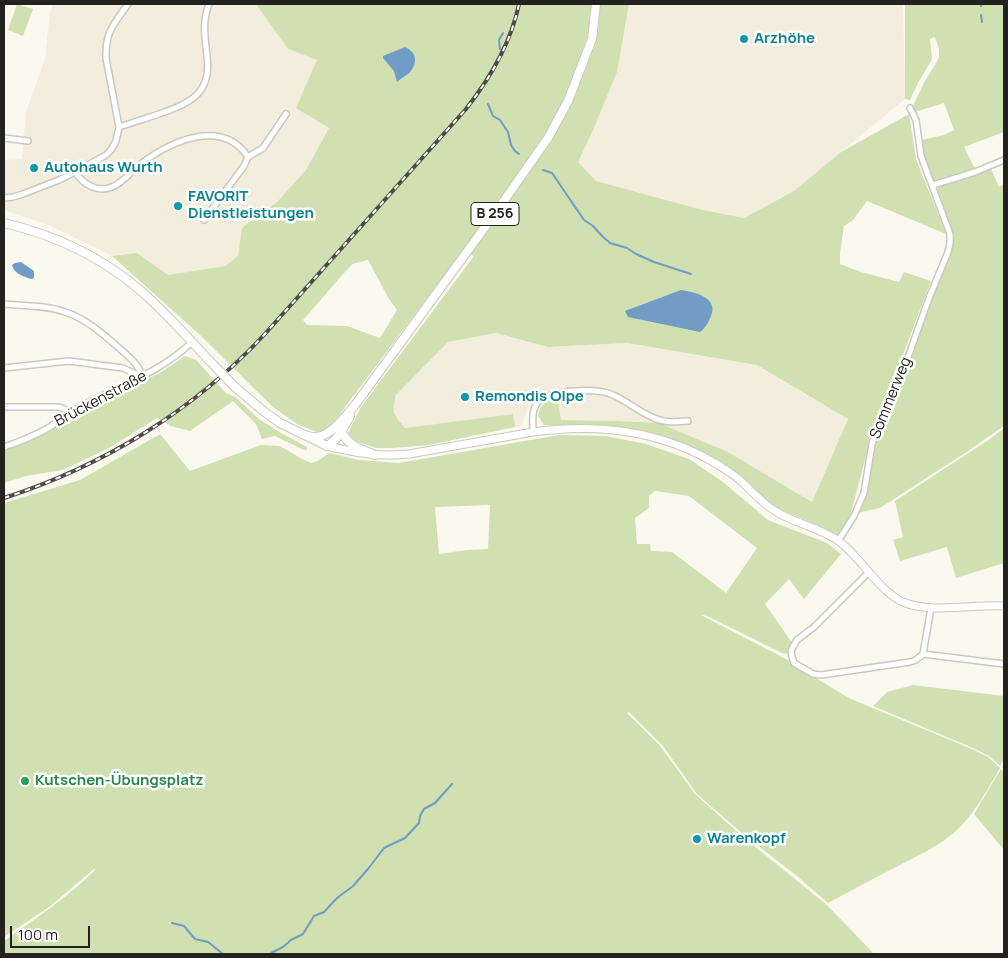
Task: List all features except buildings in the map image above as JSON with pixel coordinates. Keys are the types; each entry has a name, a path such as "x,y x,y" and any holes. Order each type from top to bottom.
{"main road":[{"name":"B 256","path":"4,223 23,227 61,240 119,273 158,306 234,386 262,410 280,423 327,446 548,138 568,101 592,39 596,4"},
{"path":"327,446 356,453 388,456 533,432 578,428 626,430 651,436 691,450 726,470 772,510 821,530 838,541 893,596 903,602 931,608 1004,606"},
{"name":"B 256","path":"302,434 317,437 338,430"},
{"path":"338,430 351,444 375,455"}],"street":[{"path":"4,198 23,194 75,172 106,155 111,150 116,141 119,127 105,47 110,30 128,4"},
{"path":"119,127 180,106 198,94 208,74 204,28 204,16 208,4"},
{"path":"910,108 916,120 921,156 932,185 975,172 1004,160"},
{"path":"204,220 244,166 248,157 263,148 286,114"},
{"path":"75,172 85,184 99,189 109,188 116,185 157,153 173,144 197,136 227,139 243,149 248,157"},
{"path":"4,138 28,141"},
{"name":"Sommerweg","path":"838,541 854,516 864,493 872,444 878,424 906,363 937,277 947,256 950,234 932,185"},
{"path":"4,304 53,309 77,317 96,329 128,356 140,370 142,377"},
{"name":"Brückenstraße","path":"4,447 46,429 71,412 160,367 192,342"},
{"path":"4,368 69,361 123,368 142,377"},
{"path":"533,432 532,415 538,402 549,395 574,391 596,390 613,394 654,418 670,422 688,421"},
{"path":"4,407 59,407 71,412"},
{"path":"869,572 814,627 797,640 791,650 794,662 813,674 821,675 916,660 923,654 931,608"},
{"path":"923,654 1004,664"}],"shaded area":[{"path":"53,4 256,4 288,49 317,60 329,128 306,170 278,201 242,228 238,256 225,266 168,275 137,253 112,256 51,226 4,210 4,160 22,159 26,112 45,59 50,13"},
{"path":"629,4 903,4 905,99 794,191 744,218 703,210 596,181 577,162 594,128 617,72"},
{"name":"Remondis Olpe","path":"496,333 548,347 627,343 757,365 848,419 812,502 728,452 659,423 561,420 558,400 552,389 541,394 529,404 522,425 515,427 513,414 405,428 393,407 396,395 448,342"}],"green space":[{"path":"17,4 33,9 23,36 8,30"},
{"path":"256,4 629,4 617,72 578,162 596,181 703,210 744,218 794,191 841,152 909,114 916,159 946,234 867,201 853,220 844,226 840,264 861,272 899,282 904,272 931,281 873,429 851,513 838,536 820,526 779,509 766,501 736,474 691,446 649,432 622,427 544,425 538,416 540,408 546,401 558,400 561,420 659,423 728,452 812,502 848,419 757,365 627,343 548,347 496,333 448,342 396,395 394,413 405,428 513,414 515,427 429,445 393,448 376,448 353,440 348,433 361,407 474,256 463,250 337,418 325,431 319,433 297,424 273,407 199,334 112,256 137,253 168,275 225,266 238,256 242,228 278,201 306,170 329,128 296,108 317,60 288,49","holes":["368,260 397,310 380,338 347,326 307,325 303,320 352,264"]},
{"path":"905,4 1004,4 1004,132 964,147 975,169 934,182 923,154 922,140 944,135 954,130 944,103 915,112 913,106 939,58 939,49 935,37 930,39 932,59 910,100 905,99"},
{"path":"991,169 999,187 1004,184 1004,426 880,508 857,513 876,435 908,363 930,298 947,263 954,237 937,187"},
{"path":"185,356 196,360 226,393 235,397 259,419 307,447 306,451 275,436 262,439 256,424 233,401 190,431 171,426 157,418 109,448 63,470 26,476 4,483 4,450 45,434 72,414 160,373"},
{"path":"1004,428 1004,563 956,578 947,547 900,561 893,540 903,537 895,501"},
{"path":"160,434 190,471 261,445 280,446 311,463 318,461 329,453 359,460 399,463 559,435 606,436 646,444 689,459 723,482 768,520 827,543 841,554 804,599 789,579 765,604 793,644 786,654 707,616 701,615 786,659 851,699 972,749 988,757 1000,768 976,807 952,834 931,849 828,903 697,794 663,746 629,712 627,713 661,747 695,794 742,836 827,905 874,954 4,954 4,941 63,899 95,870 49,907 4,937 4,503 80,480","holes":["655,491 689,496 757,548 726,593 672,552 651,551 650,544 637,544 635,518 649,508 649,496","490,505 488,549 439,554 435,507"]},
{"path":"913,685 1004,696 1004,758 1000,766 989,756 973,748 873,706 887,692"},
{"path":"1001,769 1004,773 1004,850 974,814"}],"water":[{"path":"405,47 414,54 415,64 410,72 397,82 394,71 383,56"},
{"path":"21,262 34,271 34,278 25,277 15,271 12,265"},
{"path":"681,290 698,294 712,304 711,316 707,325 700,332 628,317 625,311"}],"waterway":[{"path":"981,15 982,22"},
{"path":"500,49 499,40 503,33"},
{"path":"488,104 493,116 500,120 508,132 511,145 519,154"},
{"path":"543,170 552,173 584,220 610,243 627,248 654,262 691,274"},
{"path":"271,953 303,934 314,916 324,912 337,898 353,886 384,848 405,838 419,823 424,809 435,803 452,784"},
{"path":"172,923 184,926 195,939 208,942 223,954"}],"railway":[{"path":"4,498 76,470 144,433 177,412 237,363 466,109 484,85 499,59 511,32 519,4"}],"place":[{"name":"Arzhöhe","path":"744,39"},
{"name":"Autohaus Wurth","path":"34,168"},
{"name":"FAVORIT Dienstleistungen","path":"178,206"},
{"name":"Remondis Olpe","path":"465,397"},
{"name":"Kutschen-Übungsplatz","path":"25,781"},
{"name":"Warenkopf","path":"697,839"}]}
